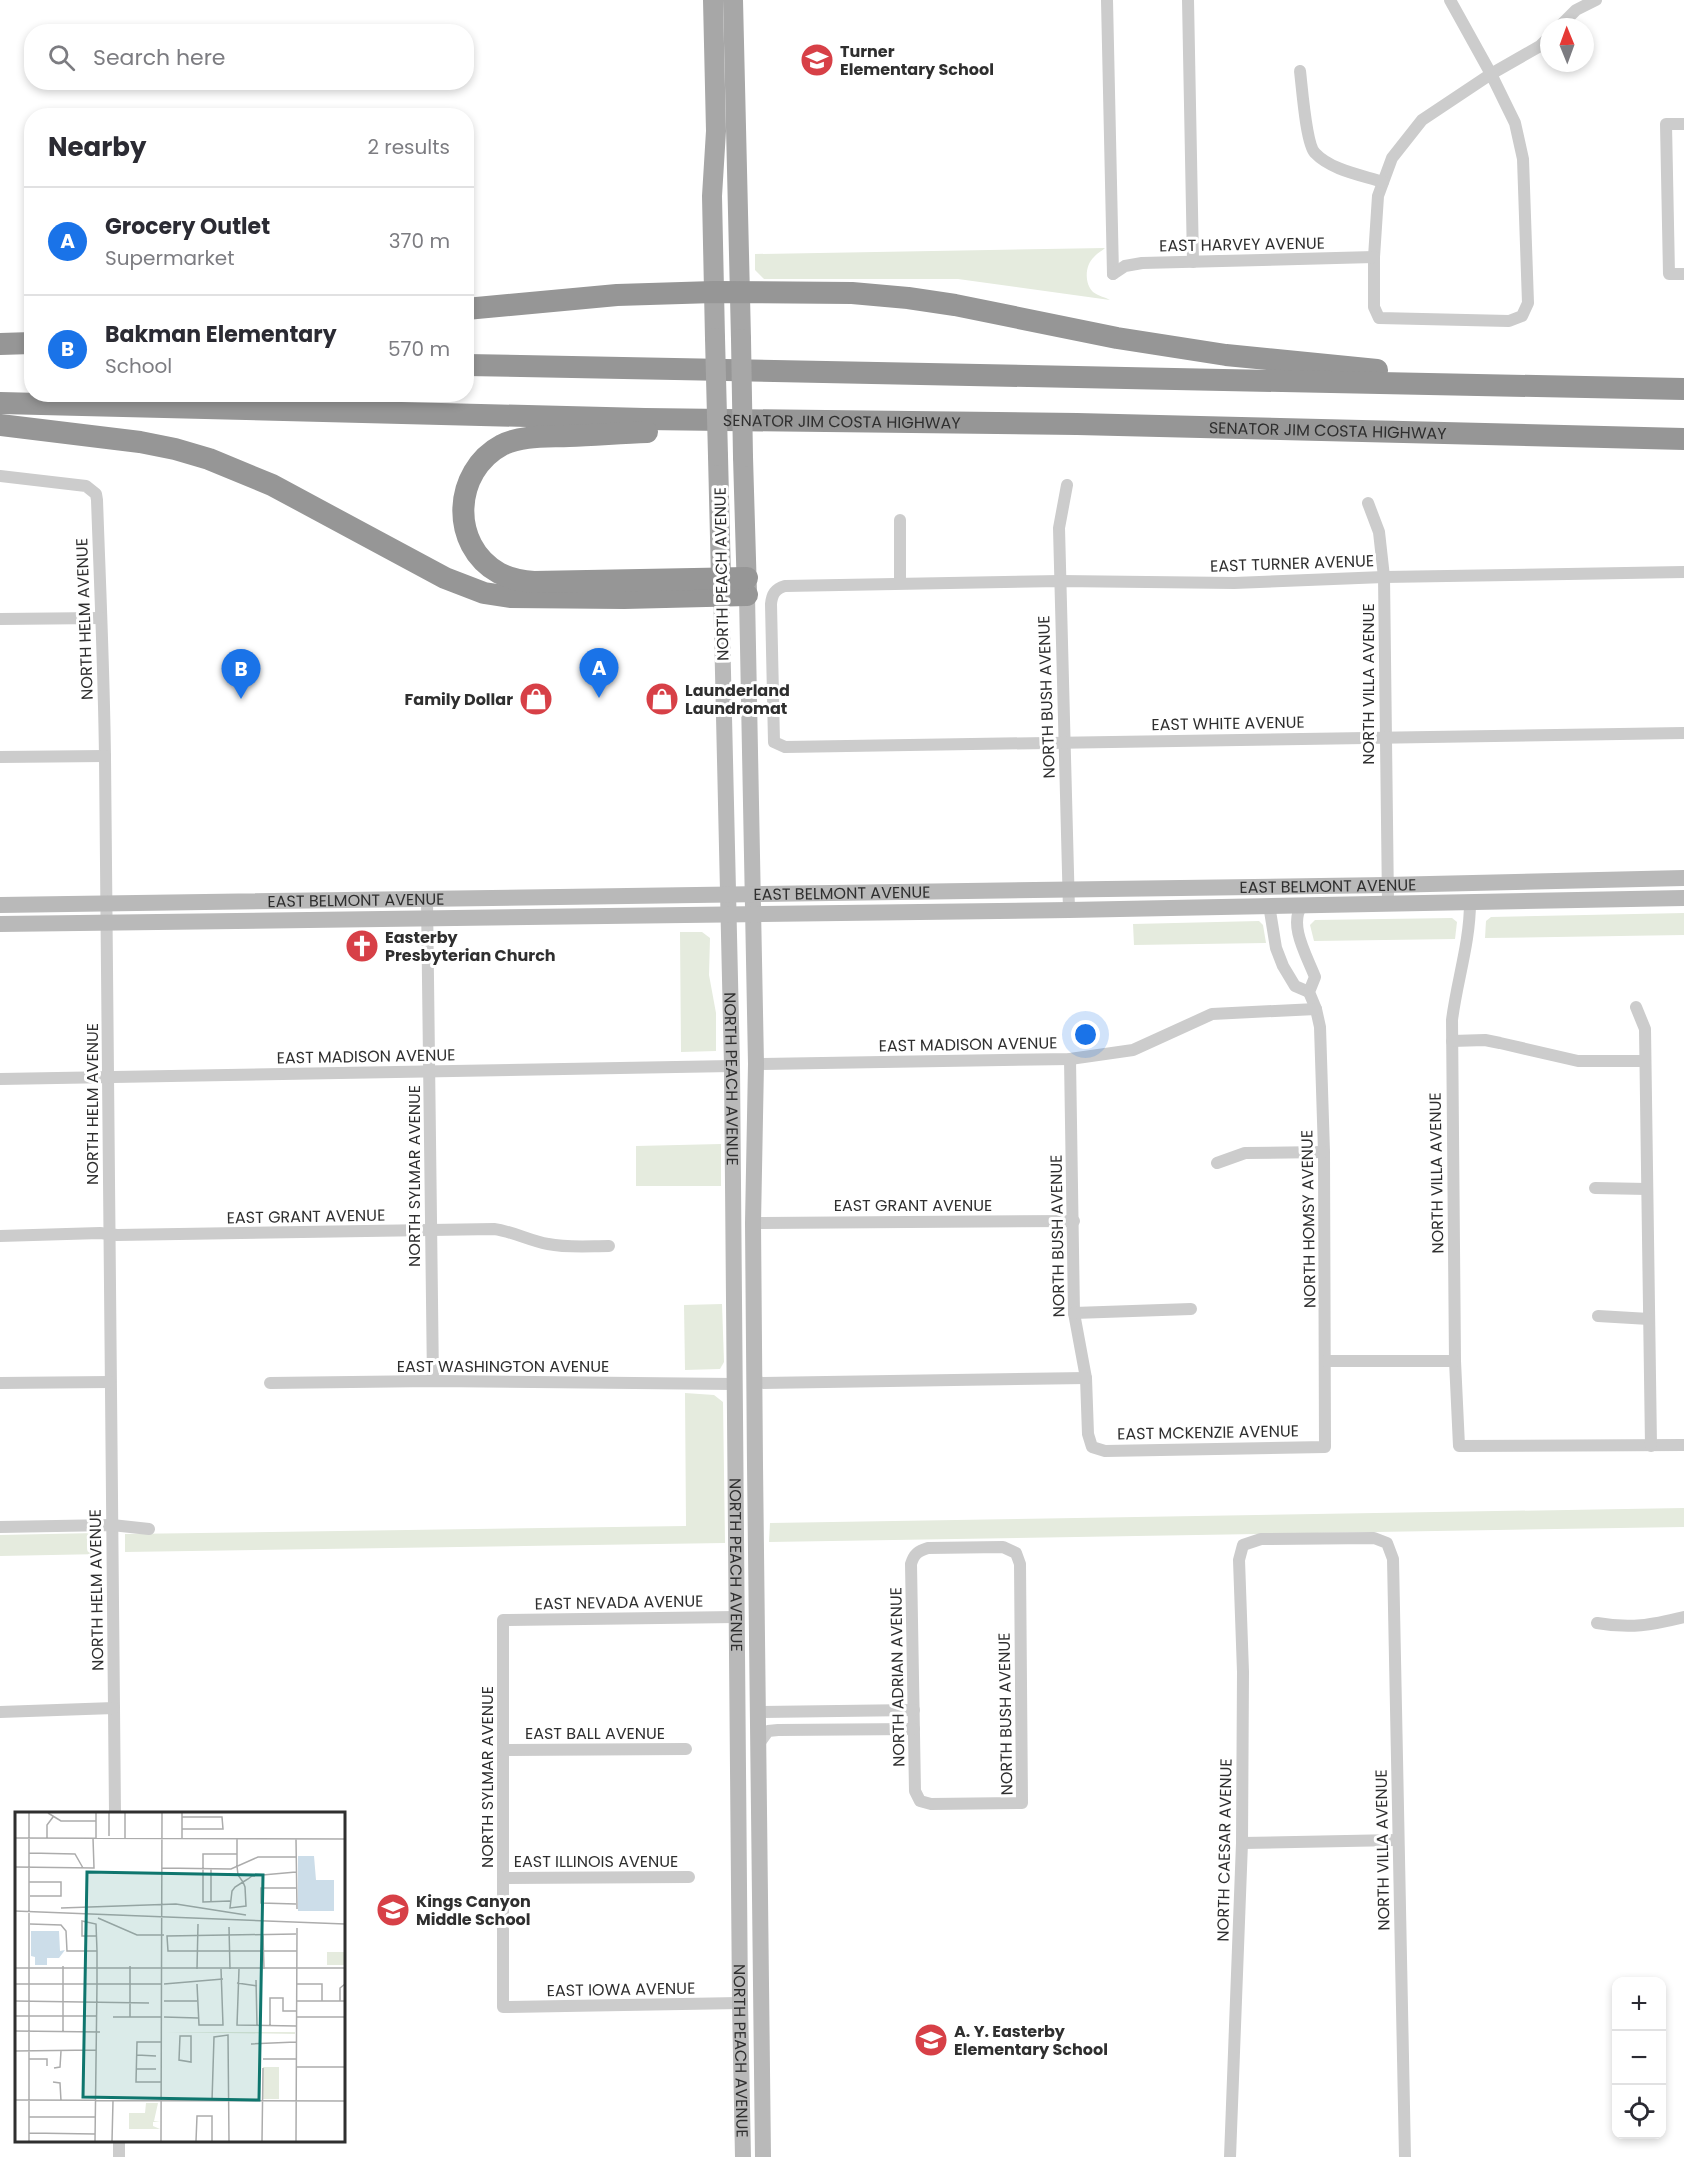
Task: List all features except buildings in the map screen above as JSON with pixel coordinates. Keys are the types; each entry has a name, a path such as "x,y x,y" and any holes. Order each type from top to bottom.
{"highway":[{"path":"474,308 617,295 714,292 852,293 955,305 1117,338 1226,355 1528,386"},
{"path":"0,344 24,343"},
{"path":"0,356 24,356"},
{"path":"474,365 1684,389"},
{"name":"SENATOR JIM COSTA HIGHWAY","path":"0,403 645,419 1077,424 1684,439"},
{"path":"747,587 534,582 507,577 497,572 481,558 467,536 462,514 470,477 483,458 492,451 503,444 531,437 663,432 830,431 1077,424"},
{"path":"0,425 140,442 209,459 272,485 445,578 484,593 510,597 624,598 721,587"}],"main road":[{"name":"NORTH PEACH AVENUE","path":"713,0 716,148 712,196 733,1114 736,1617 743,2157"},
{"name":"NORTH PEACH AVENUE","path":"733,0 756,1064 753,1223 763,2157"},
{"path":"714,40 722,58 726,94 735,99"},
{"path":"715,100 723,108 725,140 730,152 737,160"},
{"name":"EAST BELMONT AVENUE","path":"0,905 1387,885 1684,878"},
{"name":"EAST BELMONT AVENUE","path":"0,924 1069,910 1684,898"},
{"path":"733,1114 742,1138 744,1213 753,1223"},
{"path":"735,1384 743,1395 747,1444 755,1465"},
{"path":"736,1617 746,1629 748,1698 750,1707 757,1712"}],"street":[{"name":"EAST HARVEY AVENUE","path":"1107,0 1113,274 1125,266 1142,263 1374,257"},
{"path":"1188,0 1193,262"},
{"path":"1450,0 1491,74 1515,123 1523,159 1528,303 1522,316 1509,321 1379,318 1374,307 1374,257 1378,196 1392,158 1422,120 1491,74 1540,46"},
{"path":"1568,18 1576,10 1596,0"},
{"path":"1300,71 1309,138 1314,152 1334,166 1383,182"},
{"path":"1684,124 1666,124 1669,274 1684,274"},
{"name":"NORTH HELM AVENUE","path":"0,476 80,485 92,489 96,494 105,756 110,1078 110,1382 115,1812"},
{"name":"NORTH BUSH AVENUE","path":"1066,485 1059,528 1069,910"},
{"name":"NORTH VILLA AVENUE","path":"1368,503 1379,532 1384,578 1384,738 1388,903"},
{"path":"900,520 900,583"},
{"name":"EAST TURNER AVENUE","path":"774,742 771,604 772,596 777,589 785,586 1060,581 1234,583 1684,572"},
{"path":"0,618 101,618"},
{"name":"EAST WHITE AVENUE","path":"774,742 785,747 1684,733"},
{"path":"0,757 105,756"},
{"name":"NORTH SYLMAR AVENUE","path":"427,899 433,1381"},
{"name":"NORTH VILLA AVENUE","path":"1470,902 1470,926 1455,997 1452,1041 1455,1361 1459,1446 1651,1446"},
{"name":"NORTH HOMSY AVENUE","path":"1302,905 1296,921 1315,977 1310,992 1320,1027 1324,1152 1325,1447"},
{"path":"1264,906 1270,911 1276,948 1283,966 1295,986 1310,992"},
{"path":"1636,1007 1645,1029 1651,1446 1684,1445"},
{"name":"EAST MADISON AVENUE","path":"756,1064 1070,1059 1133,1050 1212,1014 1316,1009"},
{"path":"1452,1041 1485,1040 1578,1061 1645,1061"},
{"name":"NORTH BUSH AVENUE","path":"1070,1059 1074,1313 1086,1378 1088,1434 1092,1447"},
{"name":"EAST MADISON AVENUE","path":"0,1079 732,1066"},
{"path":"1217,1163 1245,1153 1324,1152"},
{"path":"1595,1188 1647,1189"},
{"name":"EAST GRANT AVENUE","path":"753,1223 1074,1221"},
{"name":"EAST GRANT AVENUE","path":"0,1236 430,1232 494,1229 512,1232 546,1244 609,1246"},
{"path":"1074,1313 1191,1309"},
{"path":"1598,1316 1649,1319"},
{"path":"1326,1361 1455,1361"},
{"path":"755,1383 1086,1378"},
{"name":"EAST WASHINGTON AVENUE","path":"270,1383 433,1381 735,1384"},
{"path":"0,1383 110,1382"},
{"name":"EAST MCKENZIE AVENUE","path":"1092,1447 1105,1450 1325,1447"},
{"path":"0,1527 112,1525 149,1529"},
{"name":"NORTH CAESAR AVENUE","path":"1230,2157 1242,1843 1243,1672 1239,1560 1243,1545 1261,1539 1374,1538 1388,1543"},
{"name":"NORTH VILLA AVENUE","path":"1388,1543 1393,1559 1405,2157"},
{"name":"NORTH ADRIAN AVENUE","path":"920,1801 915,1791 911,1564 916,1553 928,1548 1003,1548 1016,1553"},
{"name":"NORTH BUSH AVENUE","path":"920,1801 931,1804 1022,1803 1020,1563 1016,1553"},
{"name":"EAST NEVADA AVENUE","path":"503,1620 736,1617"},
{"path":"1597,1623 1623,1628 1684,1617"},
{"name":"NORTH SYLMAR AVENUE","path":"503,1620 503,2007"},
{"path":"0,1712 114,1708"},
{"path":"757,1712 914,1710"},
{"path":"757,1746 768,1731 914,1729"},
{"name":"EAST BALL AVENUE","path":"503,1750 686,1749"},
{"path":"1242,1843 1397,1840"},
{"name":"EAST ILLINOIS AVENUE","path":"503,1878 689,1877"},
{"name":"EAST IOWA AVENUE","path":"503,2007 740,2003"}],"shaded area":[{"path":"1105,248 1091,260 1087,269 1087,279 1093,292 1110,300 958,279 764,279 755,270 755,254"},
{"path":"1684,913 1684,935 1485,938 1486,921 1491,917"},
{"path":"1452,918 1457,922 1455,939 1314,941 1310,925 1315,920"},
{"path":"1259,921 1263,925 1266,943 1134,945 1133,924"},
{"path":"680,932 702,932 710,938 709,975 716,1013 716,1051 681,1052"},
{"path":"721,1144 721,1186 636,1186 636,1146"},
{"path":"722,1304 724,1362 720,1369 685,1370 684,1305"},
{"path":"685,1393 714,1395 723,1402 725,1543 125,1552 125,1534 686,1526"},
{"path":"1684,1508 1684,1527 769,1542 770,1523"},
{"path":"97,1533 102,1535 103,1554 0,1556 0,1535"}],"place":[{"name":"Turner Elementary School","path":"817,60"},
{"name":"Grocery Outlet","path":"599,698"},
{"name":"Bakman Elementary","path":"241,699"},
{"name":"Family Dollar","path":"536,699"},
{"name":"Launderland Laundromat","path":"662,699"},
{"name":"Easterby Presbyterian Church","path":"362,946"},
{"name":"Kings Canyon Middle School","path":"393,1910"},
{"name":"A. Y. Easterby Elementary School","path":"931,2040"}]}
